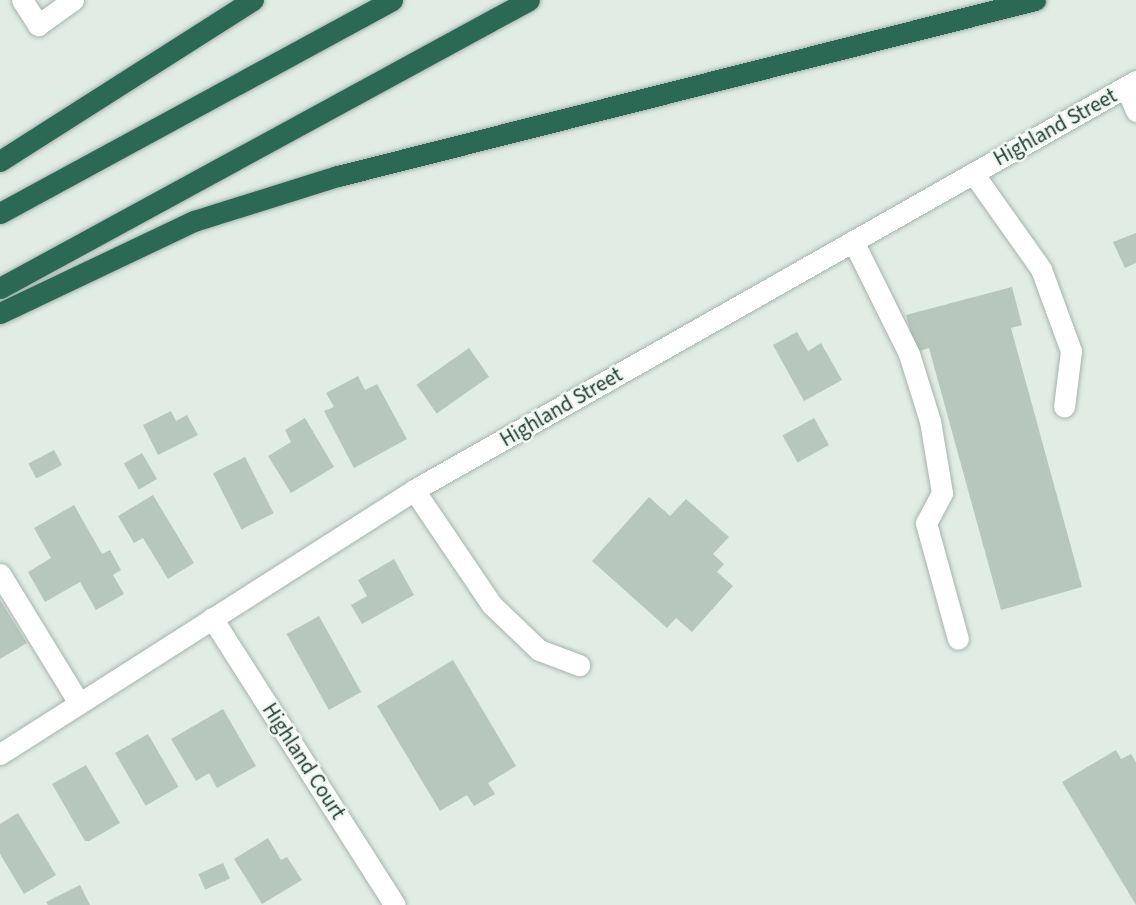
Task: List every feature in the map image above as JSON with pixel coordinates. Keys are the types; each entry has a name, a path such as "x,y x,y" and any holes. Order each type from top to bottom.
{"highway":[{"path":"0,161 253,0"},
{"path":"0,213 392,0"},
{"path":"0,288 529,0"},
{"path":"0,313 194,221 338,176 1035,0"}],"street":[{"path":"22,0 38,25 73,0"},
{"path":"1131,84 1136,111"},
{"name":"Highland Street","path":"0,754 414,490 1131,84"},
{"path":"973,173 1041,269 1071,351 1064,407"},
{"path":"853,241 909,354 930,421 942,493 926,523 958,639"},
{"path":"414,490 492,605 539,650 579,665"},
{"path":"0,574 79,703"},
{"name":"Highland Court","path":"212,618 395,905"}],"building":[{"path":"1136,233 1136,263 1125,268 1113,242"},
{"path":"1012,287 1022,325 1011,328 1082,587 1001,610 929,348 916,352 906,315"},
{"path":"797,332 808,351 821,343 842,380 804,401 773,345"},
{"path":"469,348 489,377 437,413 417,385"},
{"path":"358,376 365,390 377,384 407,439 354,468 324,411 334,407 326,393"},
{"path":"171,411 176,421 187,415 198,435 158,455 143,425"},
{"path":"305,418 334,467 291,493 268,456 291,442 285,430"},
{"path":"814,418 829,445 798,463 783,435"},
{"path":"54,450 62,465 36,479 28,464"},
{"path":"142,453 157,479 139,489 124,464"},
{"path":"245,457 274,513 242,529 213,473"},
{"path":"153,495 194,563 168,579 143,538 134,543 118,516"},
{"path":"649,497 670,516 686,499 729,537 713,554 724,564 717,572 733,586 692,632 676,618 667,628 592,561"},
{"path":"74,505 102,554 110,550 121,570 113,575 124,594 96,610 80,582 45,602 28,572 51,558 34,528"},
{"path":"394,559 414,595 362,624 351,605 367,596 358,580"},
{"path":"0,600 27,643 0,659"},
{"path":"319,616 361,692 329,710 287,634"},
{"path":"453,660 516,766 488,783 495,794 474,806 467,795 440,811 377,706"},
{"path":"223,709 256,766 217,788 209,773 196,781 171,739"},
{"path":"148,734 178,787 146,806 115,753"},
{"path":"1116,750 1121,759 1131,754 1136,762 1136,905 1062,782"},
{"path":"86,765 120,823 89,841 85,841 52,784"},
{"path":"18,813 56,875 24,894 0,854 0,824"},
{"path":"268,838 281,860 287,857 302,880 262,904 234,859"},
{"path":"223,863 230,879 205,890 198,874"},
{"path":"80,885 90,905 48,905 46,902"}]}
